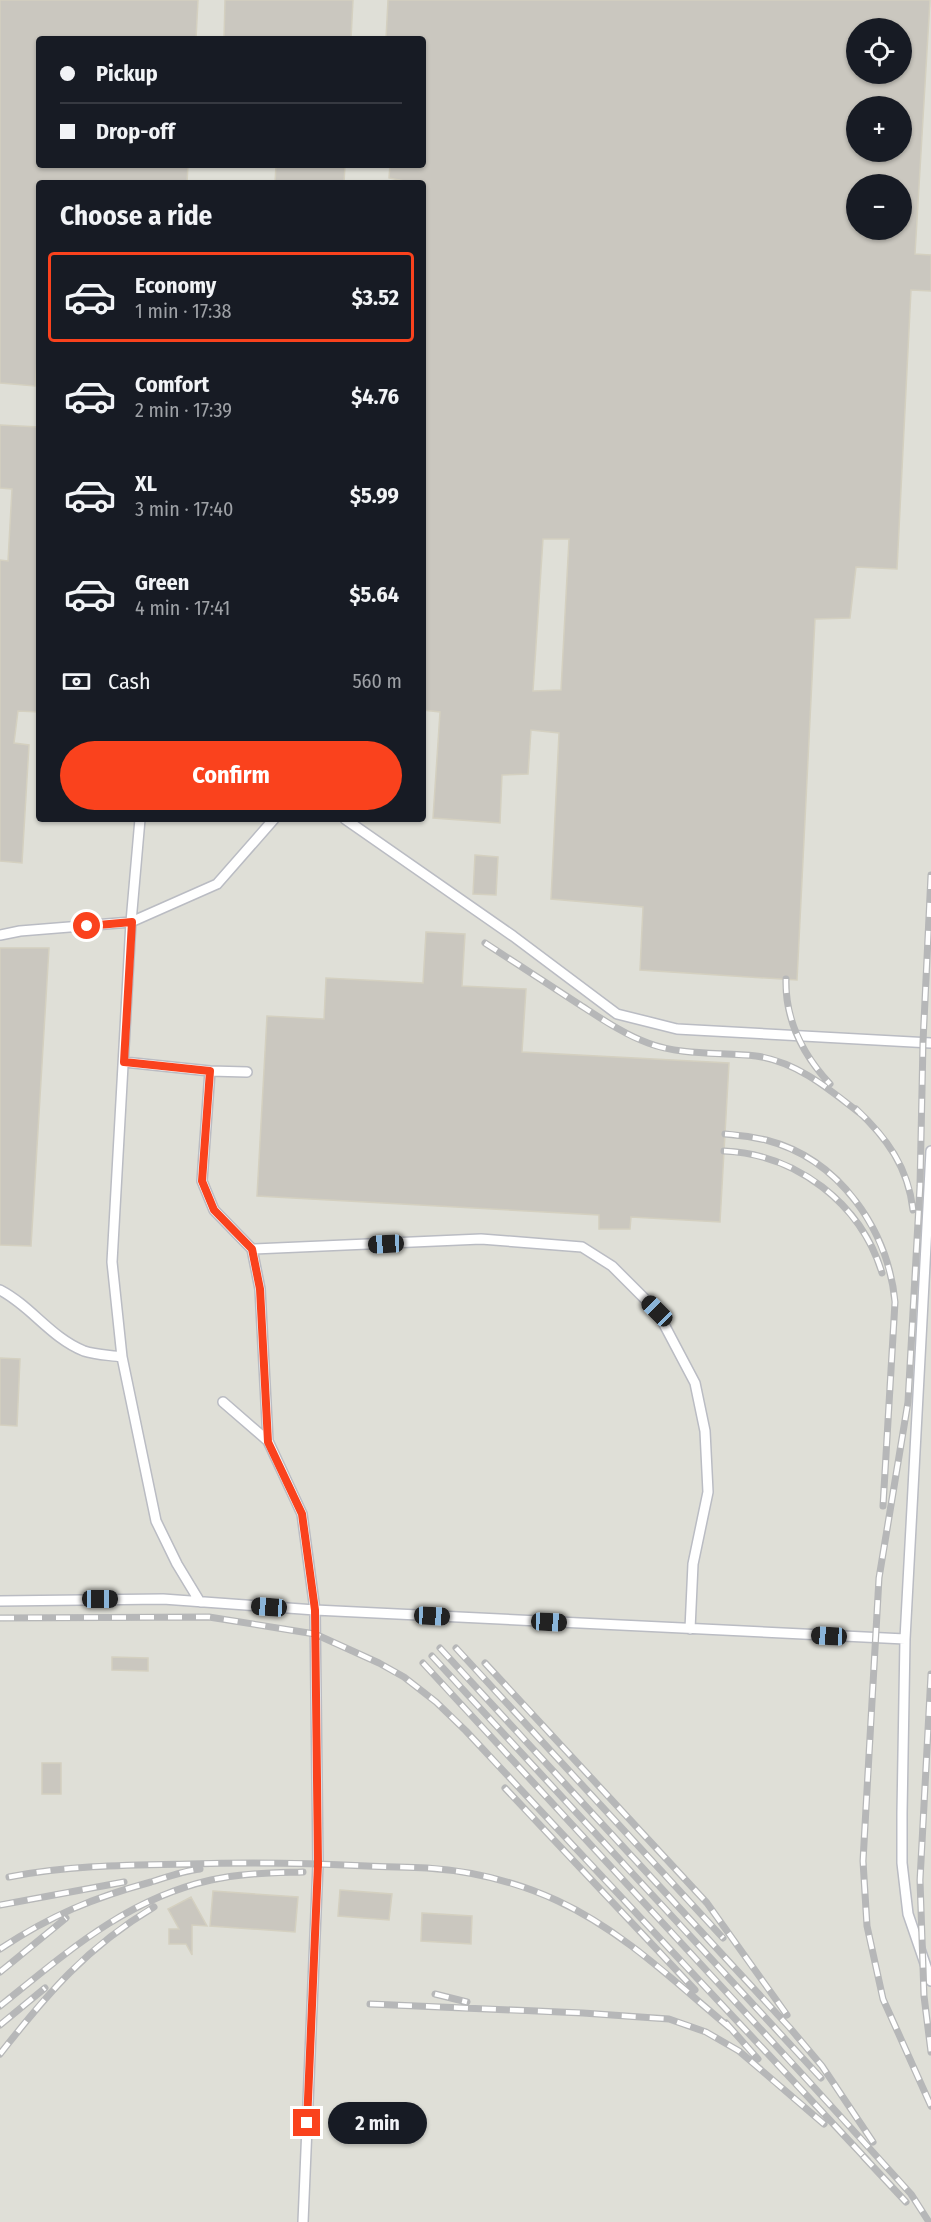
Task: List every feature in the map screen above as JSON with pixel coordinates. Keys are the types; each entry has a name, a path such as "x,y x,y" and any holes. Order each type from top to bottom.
{"lane":[{"path":"140,822 112,1262 122,1357 156,1521 177,1564 200,1602"},
{"path":"0,935 20,931 132,922 217,884 271,822"},
{"path":"349,822 513,936 617,1014 677,1029 931,1043"},
{"path":"124,1062 210,1071 247,1072"},
{"path":"210,1071 202,1181 214,1210 252,1249 260,1289 268,1442 302,1514 315,1610 318,1864 303,2222"},
{"path":"931,1151 905,1639 902,1863 908,1914 931,1981"},
{"path":"252,1249 481,1239 582,1247 612,1266 657,1311 695,1383 705,1431 708,1492 693,1564 690,1629"},
{"path":"0,1290 12,1297 51,1331 85,1351 122,1357"},
{"path":"223,1402 268,1442"},
{"path":"0,1601 163,1599 315,1610 905,1639"}],"shaded area":[{"path":"0,0 931,0 931,2222 0,2222"}],"building":[{"path":"0,0 198,0 196,36 36,36 36,168 188,168 187,180 36,180 35,386 0,383"},
{"path":"225,0 353,0 351,36 224,36"},
{"path":"388,0 930,0 915,254 931,255 931,291 911,290 897,569 856,567 850,618 815,619 797,980 640,970 643,907 551,899 559,733 531,730 528,774 502,775 500,823 433,818 440,712 426,710 426,180 389,178 390,168 426,168 426,36 386,36","holes":["543,539 569,539 561,690 533,691"]},
{"path":"276,168 345,168 344,180 275,180"},
{"path":"0,425 36,427 36,712 18,711 14,743 29,745 22,863 0,861 0,560 8,561 12,489 0,488"},
{"path":"475,855 498,857 496,895 473,894"},
{"path":"426,932 465,934 462,986 526,989 522,1052 729,1063 720,1222 631,1217 630,1229 599,1229 599,1215 257,1196 267,1016 324,1019 326,978 423,983"},
{"path":"0,948 49,948 31,1246 0,1245"},
{"path":"0,1358 20,1359 17,1426 0,1425"},
{"path":"112,1657 148,1658 148,1671 112,1670"},
{"path":"42,1763 61,1763 61,1794 42,1794"},
{"path":"340,1890 392,1894 389,1920 338,1916"},
{"path":"213,1891 298,1897 295,1932 210,1926"},
{"path":"191,1897 207,1926 192,1925 192,1955 186,1944 169,1944 169,1929 179,1929 168,1909"},
{"path":"422,1913 472,1916 471,1944 421,1941"}],"railway":[{"path":"931,875 923,1042 920,1186 908,1402 879,1578 863,1861 867,1926 883,1999 931,2106"},
{"path":"485,943 620,1030 639,1039 674,1050 756,1056 786,1064 813,1078 862,1115"},
{"path":"786,979 786,994 792,1022 804,1049 830,1084"},
{"path":"856,1109 877,1131 894,1154 906,1180 913,1210"},
{"path":"725,1134 766,1140 793,1149 816,1163 856,1201 871,1224 882,1249 895,1302 883,1506"},
{"path":"724,1151 751,1154 776,1161 800,1172 822,1187 842,1204 859,1225 882,1273"},
{"path":"0,1618 209,1617 315,1634 404,1677 436,1702 466,1731 868,2161"},
{"path":"440,1648 790,2028 822,2066 873,2142"},
{"path":"456,1648 723,1938"},
{"path":"432,1656 821,2078"},
{"path":"423,1663 911,2194 929,2222"},
{"path":"485,1663 707,1903 787,2015"},
{"path":"931,1674 920,1880 924,1996 931,2052"},
{"path":"505,1788 695,1990"},
{"path":"9,1877 99,1866 234,1863 427,1868 477,1875 527,1888 582,1913 648,1959 730,2028"},
{"path":"0,1949 36,1927 90,1902 175,1874 200,1869"},
{"path":"0,2006 98,1930 151,1900 211,1880 257,1874 303,1872"},
{"path":"0,1905 124,1882"},
{"path":"0,2054 34,2011 88,1955 108,1938 154,1907"},
{"path":"0,1972 66,1918"},
{"path":"0,2025 45,1988"},
{"path":"435,1994 467,2002"},
{"path":"370,2004 669,2019 706,2032 739,2051 824,2124"},
{"path":"726,2023 758,2059"},
{"path":"863,2156 906,2202"}],"route":[{"path":"87,926 132,922 124,1062 210,1071 202,1181 214,1210 252,1249 260,1289 268,1442 302,1514 315,1610 318,1864 307,2123"}]}
